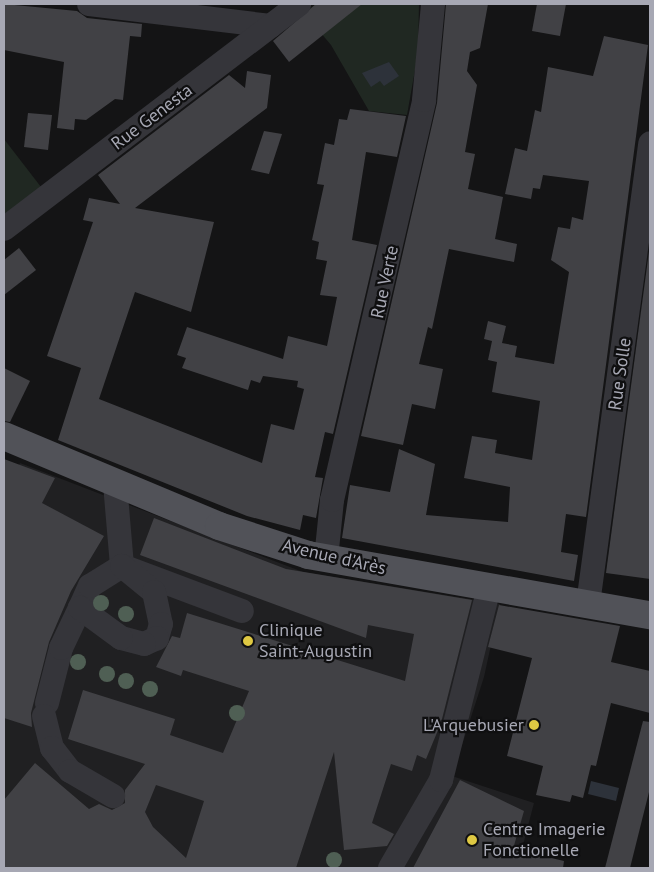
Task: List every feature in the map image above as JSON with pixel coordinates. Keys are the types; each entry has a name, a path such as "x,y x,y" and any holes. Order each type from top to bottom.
{"main road":[{"name":"Avenue d'Arès","path":"4,436 219,526 326,559 650,615"}],"street":[{"path":"89,4 271,26"},
{"name":"Rue Genesta","path":"4,229 299,4"},
{"name":"Rue Verte","path":"326,559 332,500 424,100 433,4"},
{"name":"Rue Solle","path":"588,604 646,216 650,143"},
{"path":"80,608 121,638 144,644 157,638 160,607 154,592 122,566 116,484"},
{"path":"113,796 70,771 52,748 45,709 61,648 90,586 122,566"},
{"path":"122,566 242,611"},
{"path":"390,868 441,780 489,587"}],"shaded area":[{"path":"316,4 419,4 418,53 407,115 369,111 331,45 304,13"},
{"path":"389,62 399,76 384,86 380,81 371,87 362,73"},
{"path":"4,139 41,187 4,216"},
{"name":"Clinique Saint-Augustin","path":"20,463 303,572 500,604 484,677 452,776 534,803 517,868 4,868 4,496"},
{"path":"591,781 619,788 616,801 588,794"}],"building":[{"path":"4,4 77,11 87,18 142,24 141,37 130,36 123,100 115,99 86,120 75,119 74,130 57,128 64,62 4,50"},
{"path":"316,4 362,4 289,62 273,41"},
{"path":"446,4 488,4 480,48 470,52 467,71 477,85 465,152 475,154 468,189 503,197 495,239 517,244 514,262 449,249 432,329 428,327 419,364 443,369 435,409 412,404 403,445 361,436 437,103"},
{"path":"537,4 566,4 560,36 532,31"},
{"path":"604,36 648,45 586,517 566,514 561,552 578,555 574,581 342,538 350,485 390,492 399,449 435,464 426,515 508,522 510,487 464,478 472,436 497,440 495,453 532,460 540,401 492,392 497,362 488,360 492,341 484,339 488,321 506,326 502,343 517,346 515,357 554,364 569,272 551,260 558,227 570,229 572,217 583,220 589,181 543,175 540,189 533,188 531,199 505,194 515,148 527,151 535,110 541,112 548,67 593,76"},
{"path":"247,71 271,75 267,108 135,208 214,222 191,312 135,292 99,399 262,463 271,424 294,430 304,389 297,387 298,381 263,376 260,383 251,380 248,390 182,368 186,358 177,355 187,327 283,359 288,336 327,346 337,297 320,295 327,261 316,259 319,242 312,240 324,185 317,184 325,143 334,145 339,119 347,120 350,109 406,116 397,157 366,152 352,240 377,245 333,434 325,432 315,477 323,478 316,518 303,515 300,530 247,516 58,440 81,368 47,356 93,222 83,220 89,198 120,204 98,175 229,75 245,88"},
{"path":"28,113 52,115 48,150 24,147"},
{"path":"264,131 282,134 269,174 251,170"},
{"path":"650,244 650,579 606,573"},
{"path":"19,248 36,270 4,295 4,260"},
{"path":"4,368 30,381 10,422 4,421"},
{"path":"4,459 55,478 42,503 104,536 71,591 49,642 31,713 32,727 4,718"},
{"path":"154,518 286,569 472,600 441,723 426,759 417,755 412,771 391,764 372,823 394,834 387,846 344,850 334,752 296,868 4,868 4,800 35,763 89,809 99,804 112,810 125,803 125,790 145,764 68,739 83,690 175,719 170,735 223,753 249,691 183,670 181,676 156,667 172,636 180,638 187,613 405,681 414,634 368,625 366,638 140,555","holes":["156,785 204,801 186,858 153,827 145,812"]},
{"path":"499,605 620,626 611,662 650,671 650,713 611,703 596,766 591,765 583,798 572,795 570,802 536,795 543,766 507,756 532,658 488,647"},
{"path":"643,721 650,722 650,788 630,868 605,868"},
{"name":"Centre Imagerie Fonctionelle","path":"460,780 524,811 513,849 564,861 563,868 413,868"}],"place":[{"name":"Clinique Saint-Augustin","path":"248,641"},
{"name":"L'Arquebusier","path":"534,725"},
{"name":"Centre Imagerie Fonctionelle","path":"472,840"}]}
